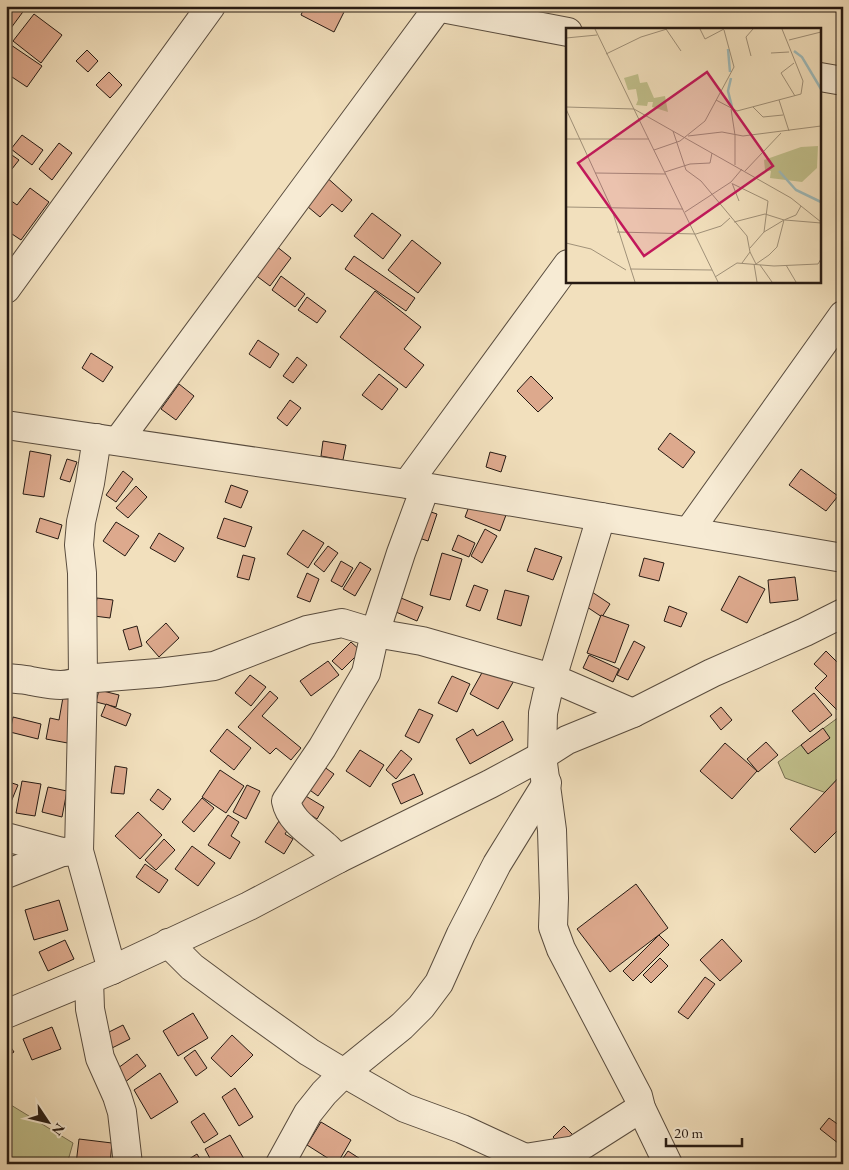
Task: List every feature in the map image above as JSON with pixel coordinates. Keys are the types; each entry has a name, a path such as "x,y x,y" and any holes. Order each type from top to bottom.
{"street":[{"path":"6,289 211,6"},
{"path":"128,1164 122,1112 100,1058 90,1009 101,975 71,852 83,679 82,573 79,545 81,522 90,483 107,440 436,7 566,32"},
{"path":"822,77 843,81"},
{"path":"338,859 288,811 286,801 322,748 366,673 375,633 401,553 416,486 566,267"},
{"path":"689,531 843,315"},
{"path":"6,425 416,486 843,558"},
{"path":"601,517 543,713 542,756 552,830 554,928 561,949 638,1096 641,1108 668,1164"},
{"path":"6,1014 101,975 249,906 542,756 567,740 633,713 712,673 843,613"},
{"path":"6,678 51,686 75,684 83,679 214,666 307,630 342,623 375,633 422,641 552,678 633,713"},
{"path":"280,1164 308,1113 324,1093 344,1073 402,1026 421,1007 439,983 461,934 497,864 547,783"},
{"path":"6,837 71,852"},
{"path":"6,874 71,852"},
{"path":"168,943 192,967 309,1052 405,1108 462,1129 520,1161 575,1150 641,1108"}],"shaded area":[{"path":"843,714 843,799 785,778 778,762"},
{"path":"6,1102 73,1143 67,1164 6,1164"}],"building":[{"path":"12,6 21,6 25,9 11,28 6,24 6,14"},
{"path":"305,6 343,6 346,8 334,32 301,15"},
{"path":"34,14 62,35 41,63 13,41"},
{"path":"11,45 42,66 27,87 6,73 6,52"},
{"path":"87,50 98,61 88,72 76,61"},
{"path":"109,72 122,85 110,98 96,85"},
{"path":"22,135 43,150 32,165 11,149"},
{"path":"59,143 72,153 52,180 39,169"},
{"path":"6,151 19,160 8,174 6,173"},
{"path":"324,175 352,200 342,212 332,204 320,217 301,201"},
{"path":"30,188 49,202 21,240 6,230 6,197 17,205"},
{"path":"372,213 401,235 383,259 354,236"},
{"path":"412,240 441,263 418,293 388,270"},
{"path":"276,246 291,258 270,286 254,274"},
{"path":"354,256 415,298 406,311 345,269"},
{"path":"281,276 305,294 295,307 272,290"},
{"path":"375,291 421,327 404,349 424,365 406,388 340,337"},
{"path":"307,297 326,311 317,323 298,310"},
{"path":"258,340 279,354 270,368 249,354"},
{"path":"91,353 113,367 103,382 82,368"},
{"path":"297,357 307,365 293,383 283,376"},
{"path":"379,374 398,389 382,410 362,395"},
{"path":"531,376 553,398 538,412 517,391"},
{"path":"179,384 194,396 176,420 161,409"},
{"path":"290,400 301,408 287,426 277,418"},
{"path":"670,433 695,452 683,468 658,449"},
{"path":"323,441 346,445 343,460 321,456"},
{"path":"30,451 51,455 44,497 23,494"},
{"path":"490,452 506,456 501,472 486,467"},
{"path":"67,459 77,462 70,482 60,479"},
{"path":"801,469 838,496 826,511 789,485"},
{"path":"123,471 133,479 116,502 106,495"},
{"path":"231,485 248,491 241,508 225,502"},
{"path":"136,486 147,497 128,518 116,508"},
{"path":"471,501 506,515 500,531 465,517"},
{"path":"425,510 437,514 428,541 416,537"},
{"path":"40,518 62,525 58,539 36,532"},
{"path":"224,518 252,527 245,547 217,538"},
{"path":"116,522 139,536 125,556 103,541"},
{"path":"485,529 497,536 482,563 471,556"},
{"path":"303,530 324,543 308,568 287,554"},
{"path":"159,533 184,548 175,562 150,548"},
{"path":"458,535 475,543 469,557 452,550"},
{"path":"328,546 338,553 324,572 314,564"},
{"path":"535,548 562,557 553,580 527,571"},
{"path":"442,553 462,559 450,600 430,595"},
{"path":"243,555 255,558 249,580 237,577"},
{"path":"644,558 664,563 659,581 639,576"},
{"path":"341,561 353,568 342,587 331,581"},
{"path":"360,562 371,569 355,596 343,589"},
{"path":"307,573 319,579 310,602 297,597"},
{"path":"739,576 765,589 747,623 721,610"},
{"path":"795,577 798,600 770,603 768,580"},
{"path":"474,585 488,590 480,611 466,606"},
{"path":"505,590 529,596 521,626 497,619"},
{"path":"592,592 610,604 602,617 584,605"},
{"path":"97,598 113,600 110,618 94,616"},
{"path":"401,598 423,607 417,621 396,612"},
{"path":"669,606 687,613 681,627 664,621"},
{"path":"601,615 629,625 615,663 587,653"},
{"path":"166,623 179,638 159,657 146,642"},
{"path":"137,626 142,646 129,650 123,630"},
{"path":"634,641 645,647 628,680 617,675"},
{"path":"351,642 361,651 342,670 332,661"},
{"path":"826,651 843,668 843,706 838,711 815,688 827,676 814,664"},
{"path":"589,655 619,669 613,682 583,668"},
{"path":"328,661 339,675 311,696 300,681"},
{"path":"488,662 516,677 498,709 470,694"},
{"path":"250,675 266,687 251,706 235,693"},
{"path":"452,676 470,684 457,712 438,703"},
{"path":"65,686 83,689 73,744 46,739 50,718 59,720"},
{"path":"99,690 119,695 116,707 96,702"},
{"path":"270,691 278,698 262,716 301,748 291,760 276,748 270,754 238,727"},
{"path":"814,693 832,715 810,732 792,711"},
{"path":"106,704 131,714 126,726 101,716"},
{"path":"721,707 732,720 721,730 710,716"},
{"path":"419,709 433,715 419,743 405,736"},
{"path":"13,717 41,724 38,739 10,732"},
{"path":"503,721 513,740 470,764 456,739 473,729 477,736"},
{"path":"823,728 830,738 808,754 801,745"},
{"path":"227,729 251,748 234,770 210,751"},
{"path":"766,742 778,755 758,772 747,759"},
{"path":"725,743 757,771 732,799 700,771"},
{"path":"360,750 384,765 370,787 346,771"},
{"path":"401,750 412,759 396,779 386,770"},
{"path":"316,761 334,774 318,796 300,783"},
{"path":"115,766 127,768 124,794 111,793"},
{"path":"220,770 244,786 226,813 202,797"},
{"path":"843,773 843,825 815,853 790,829"},
{"path":"414,774 423,794 401,804 392,784"},
{"path":"6,781 18,785 6,814"},
{"path":"22,781 41,784 35,816 16,813"},
{"path":"247,785 260,791 246,819 233,812"},
{"path":"48,787 67,791 62,817 42,812"},
{"path":"158,789 171,799 163,810 150,800"},
{"path":"304,795 324,807 317,819 297,806"},
{"path":"202,798 214,808 194,832 182,822"},
{"path":"138,812 162,835 140,859 115,836"},
{"path":"228,815 239,822 231,836 240,842 230,859 208,845"},
{"path":"283,815 293,821 285,834 293,839 284,854 265,842"},
{"path":"164,839 175,850 156,870 145,860"},
{"path":"192,846 215,863 198,886 175,869"},
{"path":"145,864 168,880 159,893 136,877"},
{"path":"636,884 668,928 610,972 577,929"},
{"path":"59,900 68,930 34,940 25,910"},
{"path":"659,935 669,945 633,981 623,971"},
{"path":"722,939 742,961 720,981 700,960"},
{"path":"65,940 74,959 48,971 39,952"},
{"path":"660,958 668,966 651,983 643,975"},
{"path":"705,977 715,984 688,1019 678,1012"},
{"path":"193,1013 208,1038 178,1056 163,1031"},
{"path":"123,1025 130,1039 112,1048 105,1034"},
{"path":"52,1027 61,1049 32,1060 23,1039"},
{"path":"232,1035 253,1055 231,1077 211,1058"},
{"path":"6,1040 14,1052 6,1057"},
{"path":"195,1050 207,1068 196,1076 184,1058"},
{"path":"137,1054 146,1066 120,1086 110,1074"},
{"path":"160,1073 178,1102 151,1119 134,1090"},
{"path":"235,1088 253,1117 239,1126 222,1097"},
{"path":"204,1113 218,1134 204,1143 191,1122"},
{"path":"829,1118 843,1128 843,1147 820,1129"},
{"path":"321,1122 351,1140 337,1164 307,1145"},
{"path":"564,1126 574,1136 563,1147 553,1137"},
{"path":"230,1135 247,1164 213,1164 205,1149"},
{"path":"79,1139 112,1143 110,1164 76,1164"},
{"path":"348,1151 368,1164 339,1164"},
{"path":"197,1154 203,1164 181,1164"}]}
